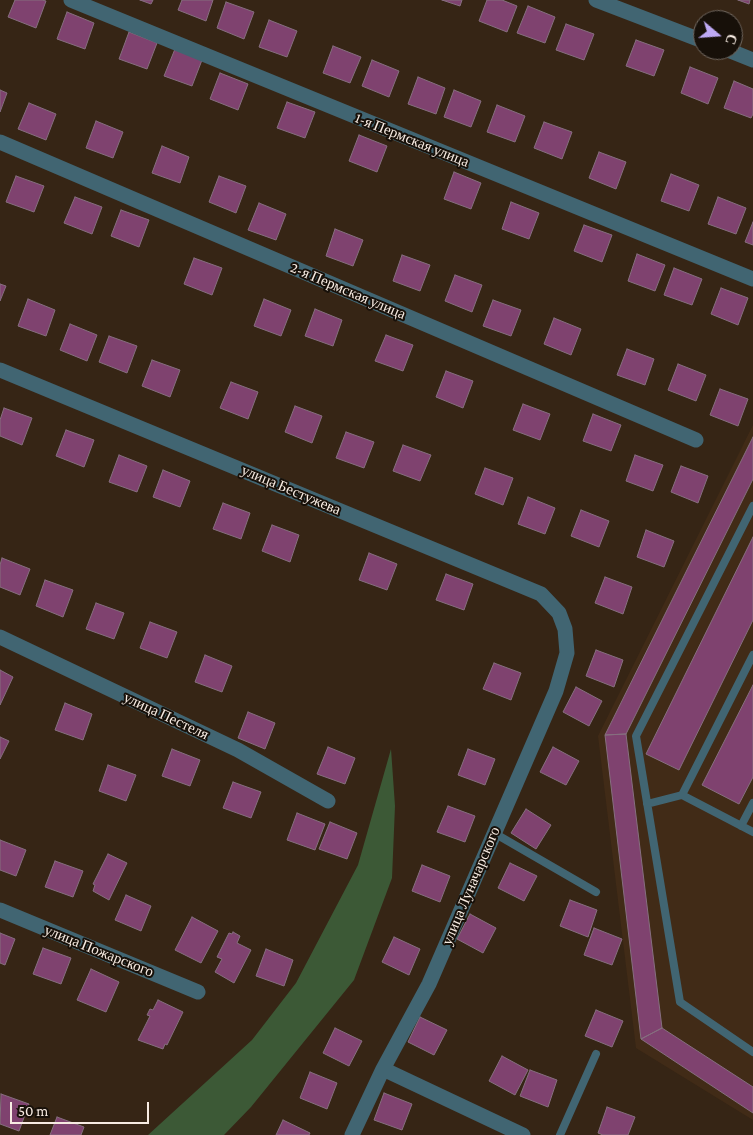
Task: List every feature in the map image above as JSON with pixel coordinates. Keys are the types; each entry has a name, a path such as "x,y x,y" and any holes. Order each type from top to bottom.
{"street":[{"name":"1-я Пермская улица","path":"71,0 753,279"},
{"path":"596,0 693,37"},
{"name":"2-я Пермская улица","path":"0,142 696,440"},
{"name":"улица Бестужева","path":"0,370 541,594 559,613 565,629"},
{"name":"улица Луначарского","path":"352,1135 383,1069 429,984 556,691 567,653 565,629"},
{"name":"улица Пестеля","path":"0,637 238,750 328,801"},
{"name":"улица Пожарского","path":"0,910 198,992"},
{"path":"383,1069 524,1135"}],"lane":[{"path":"753,506 636,736 680,1002 753,1052"},
{"path":"682,795 753,655"},
{"path":"647,804 682,795 753,832"},
{"path":"741,826 753,803"},
{"path":"494,833 596,892"},
{"path":"560,1135 596,1054"}],"shaded area":[{"path":"753,425 753,1120 636,1048 598,736"}],"green space":[{"path":"391,749 395,806 392,878 354,980 251,1107 224,1135 148,1135 252,1040 296,983 358,865"}],"building":[{"path":"15,0 46,1 36,28 8,17"},
{"path":"140,0 153,0 151,4"},
{"path":"182,0 213,0 206,21 178,10"},
{"path":"442,0 462,0 460,6"},
{"path":"487,0 502,0 517,6 507,32 479,21"},
{"path":"738,0 750,0 749,4"},
{"path":"226,2 254,12 244,39 217,28"},
{"path":"528,6 555,17 545,43 517,33"},
{"path":"67,12 94,23 85,49 57,39"},
{"path":"269,20 297,31 287,57 259,47"},
{"path":"566,24 594,34 584,60 556,50"},
{"path":"129,32 157,43 147,69 119,59"},
{"path":"636,40 664,50 654,76 626,66"},
{"path":"333,46 361,57 350,83 323,73"},
{"path":"175,49 202,60 192,86 164,76"},
{"path":"372,60 399,71 389,97 362,86"},
{"path":"690,67 718,78 708,104 681,93"},
{"path":"220,73 248,84 238,110 210,99"},
{"path":"418,77 445,88 436,114 408,104"},
{"path":"734,81 753,89 753,114 751,118 724,108"},
{"path":"0,90 7,93 0,112"},
{"path":"454,90 481,101 471,127 444,117"},
{"path":"287,102 315,112 305,138 277,128"},
{"path":"29,103 56,114 46,140 18,129"},
{"path":"497,105 525,116 515,142 487,132"},
{"path":"96,121 123,132 113,158 86,148"},
{"path":"544,122 572,132 562,159 534,148"},
{"path":"359,135 387,146 377,172 349,161"},
{"path":"162,146 189,157 180,183 152,173"},
{"path":"599,152 626,162 616,189 589,178"},
{"path":"454,172 481,183 471,209 444,199"},
{"path":"671,174 699,185 689,211 661,201"},
{"path":"16,176 44,186 34,212 6,202"},
{"path":"219,176 246,186 236,213 209,202"},
{"path":"75,197 102,207 92,234 64,223"},
{"path":"718,197 746,208 736,234 708,224"},
{"path":"511,202 539,213 529,239 502,229"},
{"path":"259,203 286,214 276,240 248,230"},
{"path":"121,210 149,220 139,247 111,236"},
{"path":"753,222 753,245 745,242"},
{"path":"584,225 612,235 602,262 574,251"},
{"path":"335,229 363,240 353,266 326,256"},
{"path":"637,254 665,265 655,291 628,281"},
{"path":"402,255 430,265 420,291 393,281"},
{"path":"194,258 222,268 212,295 184,284"},
{"path":"674,268 702,279 692,305 664,295"},
{"path":"455,275 482,285 472,312 445,301"},
{"path":"0,284 6,286 0,301"},
{"path":"721,288 748,298 738,325 711,314"},
{"path":"28,299 55,310 46,336 18,326"},
{"path":"264,299 291,310 281,336 254,326"},
{"path":"493,300 521,310 511,336 483,326"},
{"path":"315,309 342,320 333,346 305,336"},
{"path":"554,318 581,329 571,355 544,344"},
{"path":"70,324 97,335 87,361 60,350"},
{"path":"386,335 413,345 403,371 375,361"},
{"path":"109,336 137,346 127,373 99,362"},
{"path":"627,349 654,359 645,385 617,375"},
{"path":"152,360 180,370 170,397 142,386"},
{"path":"678,364 706,375 696,401 668,390"},
{"path":"446,371 473,381 463,408 436,397"},
{"path":"231,382 258,392 248,419 220,408"},
{"path":"720,389 748,399 738,426 710,415"},
{"path":"523,404 550,414 540,440 513,430"},
{"path":"295,406 322,416 312,443 285,432"},
{"path":"4,408 32,418 22,445 0,436 0,420"},
{"path":"593,414 621,425 611,451 583,441"},
{"path":"66,430 94,440 84,467 56,456"},
{"path":"346,432 374,442 364,468 336,458"},
{"path":"753,437 753,479 626,734 605,735"},
{"path":"403,445 431,455 420,481 393,471"},
{"path":"119,455 147,466 137,492 109,482"},
{"path":"635,455 663,465 653,491 626,481"},
{"path":"681,466 708,476 698,503 671,492"},
{"path":"485,468 513,478 503,505 475,494"},
{"path":"163,470 190,481 180,507 153,497"},
{"path":"528,497 555,508 545,534 518,524"},
{"path":"223,503 250,513 241,539 213,529"},
{"path":"581,510 609,521 599,547 571,536"},
{"path":"272,525 299,535 290,562 262,551"},
{"path":"646,530 674,541 664,567 637,557"},
{"path":"753,537 753,620 679,770 646,754"},
{"path":"369,553 397,564 387,590 359,580"},
{"path":"2,558 30,569 20,595 0,587 0,565"},
{"path":"446,574 473,584 464,610 436,600"},
{"path":"605,577 632,587 623,614 595,603"},
{"path":"45,580 73,590 63,617 36,606"},
{"path":"96,603 124,613 114,639 86,629"},
{"path":"150,622 177,632 167,658 140,648"},
{"path":"596,650 623,660 614,687 586,676"},
{"path":"205,655 232,666 222,692 195,682"},
{"path":"494,663 521,673 511,700 483,689"},
{"path":"0,670 13,677 0,705"},
{"path":"753,685 753,777 739,804 702,785"},
{"path":"576,687 602,701 589,726 563,712"},
{"path":"65,703 92,714 83,740 55,730"},
{"path":"248,712 275,723 265,749 238,738"},
{"path":"626,734 662,1028 641,1039 605,735"},
{"path":"0,737 9,741 0,759"},
{"path":"328,747 355,758 345,784 317,774"},
{"path":"553,747 579,761 566,785 540,772"},
{"path":"172,749 200,760 190,786 162,776"},
{"path":"468,749 495,759 485,785 458,775"},
{"path":"108,765 136,775 126,801 99,791"},
{"path":"233,782 261,792 251,818 223,808"},
{"path":"448,806 475,816 465,842 437,832"},
{"path":"526,809 551,825 536,849 511,833"},
{"path":"297,813 325,824 315,850 287,840"},
{"path":"330,822 357,833 347,859 319,849"},
{"path":"0,840 26,850 16,876 0,870"},
{"path":"108,854 127,863 109,900 93,891 95,885 93,884"},
{"path":"55,861 83,871 73,897 45,887"},
{"path":"510,863 537,876 524,901 498,888"},
{"path":"422,865 450,876 440,902 412,891"},
{"path":"126,895 151,906 141,931 115,920"},
{"path":"570,900 597,910 588,937 560,926"},
{"path":"470,914 496,928 483,953 457,939"},
{"path":"192,917 218,931 201,963 175,950"},
{"path":"594,928 622,939 612,965 584,955"},
{"path":"233,932 240,936 237,943 251,950 234,983 215,972 222,959 217,957 229,933 232,934"},
{"path":"0,933 15,939 5,965 0,963"},
{"path":"394,937 420,949 409,975 382,962"},
{"path":"43,948 71,958 61,984 33,974"},
{"path":"266,949 293,960 284,986 256,976"},
{"path":"91,969 119,982 106,1012 77,1000"},
{"path":"158,1000 183,1012 167,1045 165,1044 163,1049 138,1040 150,1016 147,1015 150,1009 153,1010"},
{"path":"596,1010 623,1021 612,1047 585,1036"},
{"path":"420,1017 447,1030 434,1055 408,1042"},
{"path":"335,1028 362,1041 349,1066 323,1053"},
{"path":"662,1028 753,1087 753,1113 641,1039"},
{"path":"502,1056 528,1070 515,1095 489,1081"},
{"path":"530,1070 557,1080 548,1107 520,1096"},
{"path":"310,1072 337,1083 327,1109 300,1098"},
{"path":"384,1093 412,1104 402,1130 374,1120"},
{"path":"1,1094 29,1104 19,1131 0,1124"},
{"path":"607,1107 635,1117 628,1135 603,1135 598,1133"},
{"path":"57,1117 84,1127 81,1135 50,1135"},
{"path":"283,1120 310,1133 309,1135 276,1135"}]}
